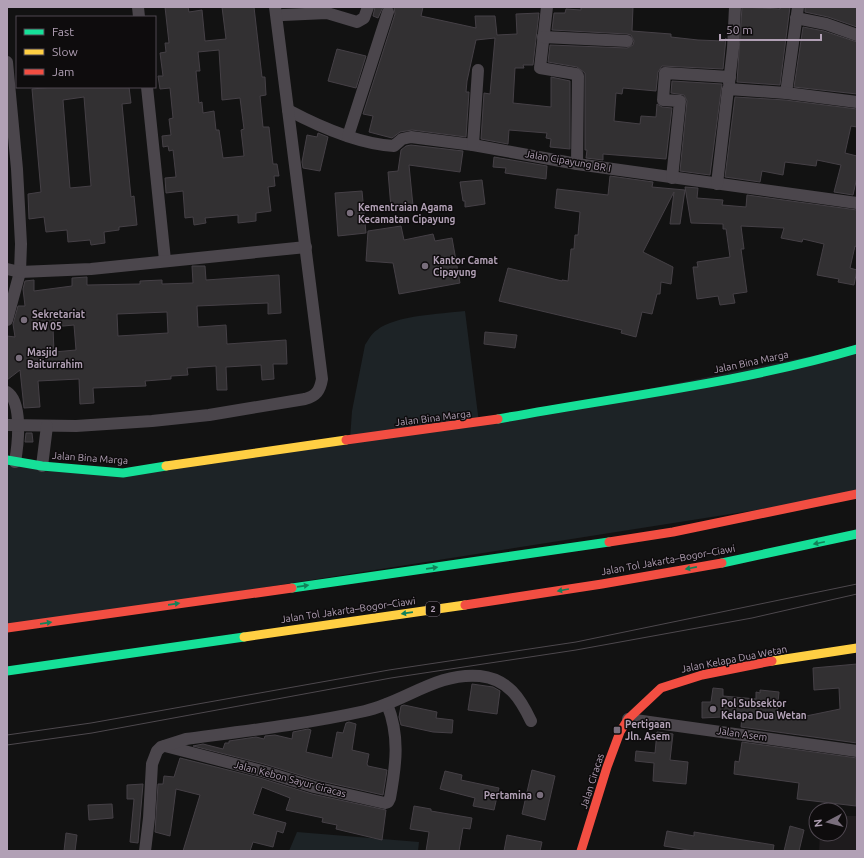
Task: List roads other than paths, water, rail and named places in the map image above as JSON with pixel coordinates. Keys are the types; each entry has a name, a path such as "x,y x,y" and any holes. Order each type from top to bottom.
{"main road":[{"name":"Jalan Bina Marga","path":"11,461 42,466 123,474 350,439 479,423 595,401 641,396 826,358 857,349"},
{"path":"7,628 673,532 857,494"},
{"name":"Jalan Tol Jakarta–Bogor–Ciawi","path":"7,672 550,592 680,570 820,543 857,534"},
{"name":"Jalan Kelapa Dua Wetan","path":"628,719 660,688 680,680 737,668 857,648"},
{"name":"Jalan Ciracas","path":"581,851 607,767 620,732 628,719"}],"street":[{"path":"13,425 83,426 209,415 312,398 318,393 322,379 280,10 327,13 357,22 364,18 368,7"},
{"path":"547,7 540,68 576,74 578,76 577,164"},
{"path":"718,184 733,48 735,7"},
{"path":"348,136 388,12"},
{"path":"786,93 797,12 857,35"},
{"path":"543,36 627,41"},
{"path":"7,62 17,169 21,244 20,272 7,320"},
{"path":"473,145 478,70"},
{"path":"672,178 680,101 663,100 665,72 730,76"},
{"path":"147,88 165,260"},
{"path":"728,89 786,93 857,102"},
{"name":"Jalan Cipayung BR I","path":"292,112 348,136 379,145 394,146 402,139 411,137 473,145 577,164 857,203"},
{"path":"7,269 20,272 90,269 165,260 306,247"},
{"path":"7,392 12,396 13,425 11,461"},
{"path":"42,466 47,426"},
{"path":"145,851 149,818 152,764 157,751 164,746 186,739 323,720 387,704 445,679 480,676 495,680 511,689 523,703 531,721"},
{"name":"Jalan Kebon Sayur Ciracas","path":"164,746 262,771 314,787 385,803 388,802 390,798 396,762 396,738 393,719 387,704"},
{"name":"Jalan Asem","path":"628,719 857,750"}],"tram line":[{"path":"7,735 91,723 389,670 576,642 857,584"},
{"path":"7,745 92,733 391,678 576,650 752,618 857,594"}],"place":[{"name":"Kementraian Agama Kecamatan Cipayung","path":"350,213"},
{"name":"Kantor Camat Cipayung","path":"425,266"},
{"name":"Sekretariat RW 05","path":"24,320"},
{"name":"Masjid Baiturrahim","path":"19,358"},
{"name":"Pol Subsektor Kelapa Dua Wetan","path":"713,709"},
{"name":"Pertigaan Jln. Asem","path":"617,730"},
{"name":"Pertamina","path":"540,795"}]}
